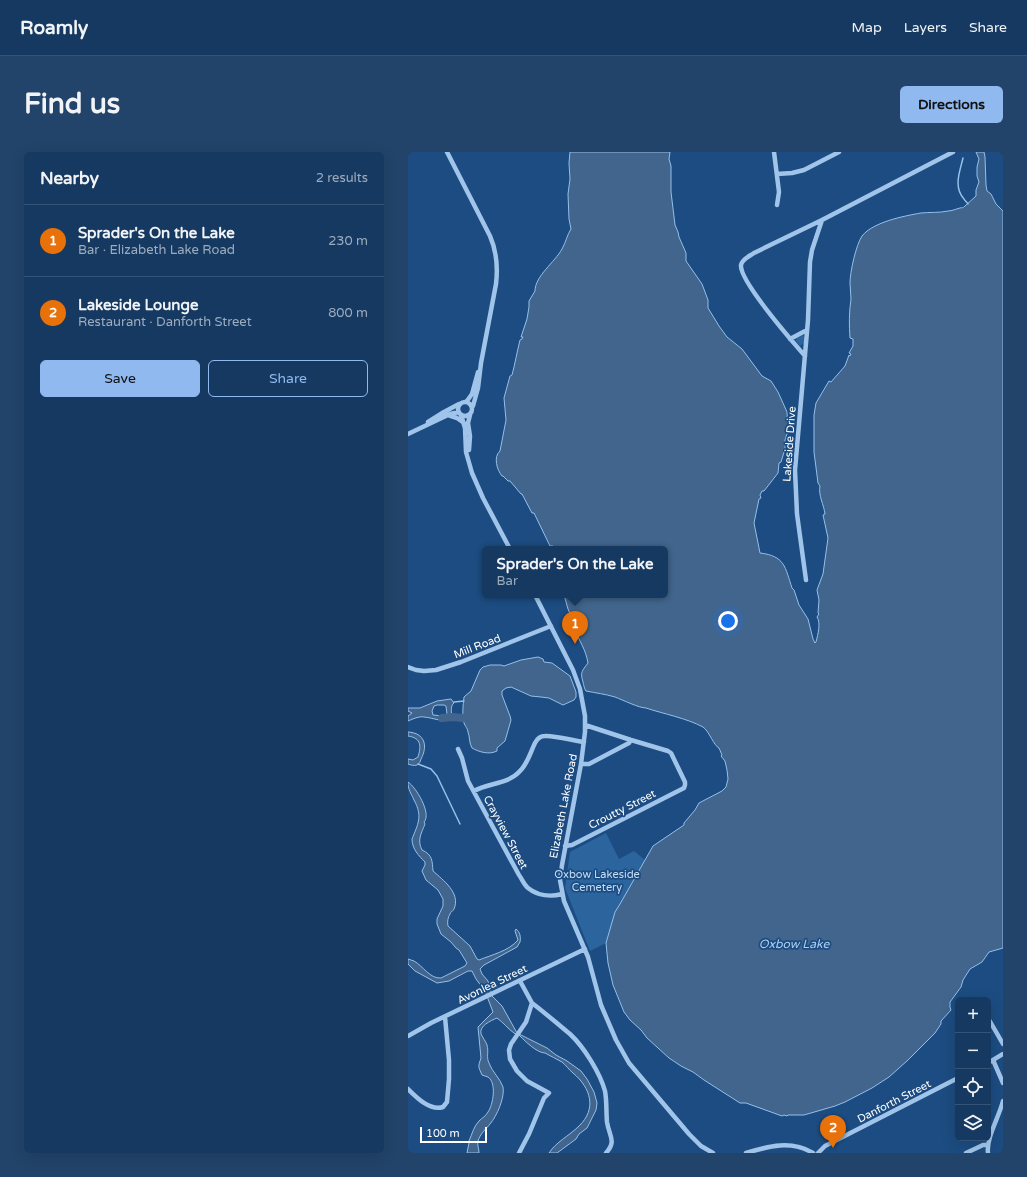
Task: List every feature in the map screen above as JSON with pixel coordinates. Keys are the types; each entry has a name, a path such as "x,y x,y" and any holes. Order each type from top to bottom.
{"street":[{"path":"447,152 490,236 498,267 478,388 468,422 470,441 467,454"},
{"path":"774,152 779,192 777,205"},
{"path":"777,174 792,173 804,170 839,152"},
{"path":"805,356 790,339 749,285 742,271 742,261 754,253 822,220 953,152"},
{"name":"Lakeside Drive","path":"806,580 797,514 795,470 809,303 808,282 810,262 812,250 822,220"},
{"path":"790,339 807,330"},
{"path":"422,427 438,415 467,401 472,394 481,364"},
{"path":"467,401 473,406"},
{"path":"459,404 458,408 464,423 470,469 475,482 508,546"},
{"path":"408,434 448,415 470,415"},
{"path":"448,415 457,418 464,423"},
{"name":"Elizabeth Lake Road","path":"537,598 570,664 577,680 583,702 585,725 584,742 560,880 566,907 585,949 603,1009 613,1034 624,1055 689,1134 701,1146 712,1153"},
{"name":"Mill Road","path":"408,667 424,671 436,670 461,662 551,626"},
{"path":"581,764 590,764 629,743 631,740 585,725"},
{"path":"474,791 479,788 510,779 519,773 532,752 535,742 540,737 547,736 584,742"},
{"name":"Croutty Street","path":"565,846 572,845 684,788 685,782 670,752 631,740"},
{"name":"Crayview Street","path":"458,749 468,781 527,888 537,893 549,896 562,894"},
{"name":"Avonlea Street","path":"408,1036 585,949"},
{"path":"520,981 532,1003 571,1035 582,1048 597,1071 606,1099 607,1122 612,1142 612,1147 606,1153"},
{"path":"519,1153 529,1134 544,1098 548,1093 527,1081 517,1071 510,1059 509,1050 511,1044 526,1022 532,1003"},
{"path":"408,1089 417,1098 435,1108 443,1107 447,1102 449,1060 445,1017"},
{"path":"991,1023 1003,1044"},
{"path":"991,1061 1003,1054"},
{"path":"991,1064 1003,1082"},
{"name":"Danforth Street","path":"818,1153 825,1146 955,1080"},
{"path":"988,1153 989,1138 1000,1113 1003,1101"},
{"path":"746,1153 768,1146 784,1145 798,1147 813,1153"},
{"path":"966,1153 983,1145 988,1145"}],"green space":[{"path":"803,335 804,343 800,346 796,339"},
{"name":"Oxbow Lakeside Cemetery","path":"606,833 619,859 634,851 645,860 614,917 606,943 590,951 565,888 570,852"}],"water":[{"name":"Oxbow Lake","path":"570,152 670,152 671,192 675,225 686,253 686,261 702,284 708,300 708,308 719,326 727,337 742,349 762,376 771,381 787,412 788,431 785,440 785,449 781,462 779,463 778,473 760,495 761,498 759,499 754,523 760,553 775,557 783,564 799,605 808,619 815,643 818,636 819,625 817,617 819,614 819,600 817,590 823,574 828,538 823,515 825,514 820,493 820,486 818,483 814,452 814,415 816,403 829,381 831,382 845,366 849,355 850,356 851,354 849,353 853,346 853,339 850,338 849,328 851,299 850,278 860,240 867,231 889,220 921,213 951,211 963,207 976,196 976,190 979,182 977,167 979,159 976,152 984,152 987,191 991,194 996,204 1003,211 1003,948 989,952 982,962 970,969 963,980 961,987 950,1002 951,1010 941,1021 941,1024 935,1033 889,1077 845,1102 804,1115 782,1116 746,1103 740,1103 669,1058 630,1020 624,1012 613,985 608,963 606,943 615,912 653,846 684,825 699,803 722,791 726,787 728,779 725,761 721,756 722,755 719,748 703,727 682,719 643,708 615,697 586,691 584,687 582,674 588,663 587,658 574,629 576,628 565,598 668,598 668,546 550,546 534,513 532,513 522,494 510,481 502,476 497,467 496,460 500,451 506,420 504,398 510,376 512,375 520,340 523,337 521,337 527,319 529,301 535,291 538,280 559,254 571,229 568,194 570,179"},
{"path":"538,657 543,659 544,662 552,663 570,676 576,692 576,697 574,700 563,705 549,698 531,696 511,687 506,688 502,691 502,695 511,720 505,741 497,748 497,751 491,753 478,751 472,748 468,731 463,720 464,697 471,691 480,670 483,667 490,665 504,666 521,660"},
{"path":"451,699 454,703 451,710 453,718 441,720 420,717 408,721 408,716 412,713 408,711 408,708 420,708 437,701","holes":["434,706 446,706 447,714 443,716 433,715 432,711"]},
{"path":"408,732 418,735 424,741 423,754 417,765 408,764 408,759 413,760 418,757 420,746 416,739 408,736"},
{"path":"408,782 415,789 425,807 425,824 420,837 422,850 430,856 433,871 450,887 455,898 456,903 453,911 451,911 448,926 470,946 479,960 505,950 514,944 518,940 515,931 516,929 517,930 519,933 520,942 517,947 484,965 480,969 488,981 492,996 502,1006 517,1033 547,1048 581,1071 594,1092 597,1103 596,1110 587,1128 579,1134 576,1139 557,1153 549,1153 585,1119 590,1106 588,1092 579,1079 562,1062 535,1049 497,1018 483,1026 481,1034 487,1045 490,1066 503,1087 503,1096 495,1116 479,1138 479,1153 467,1153 468,1142 474,1128 490,1109 493,1099 491,1080 482,1075 479,1068 481,1058 478,1027 493,1012 485,991 472,971 468,971 449,981 437,983 415,971 408,964 408,959 417,963 433,976 441,978 465,966 467,963 459,950 441,934 437,924 437,919 443,906 443,899 438,890 426,880 422,871 425,862 418,855 413,846 412,839 418,824 419,815 417,806 409,789"}],"waterway":[{"path":"963,158 958,184 961,194 968,204"},
{"path":"454,702 464,701"},
{"path":"442,718 452,717 474,719"},
{"path":"418,764 431,769 437,776 460,824"}],"place":[{"name":"Sprader's On the Lake","path":"575,644"},
{"name":"Lakeside Lounge","path":"833,1148"}]}
